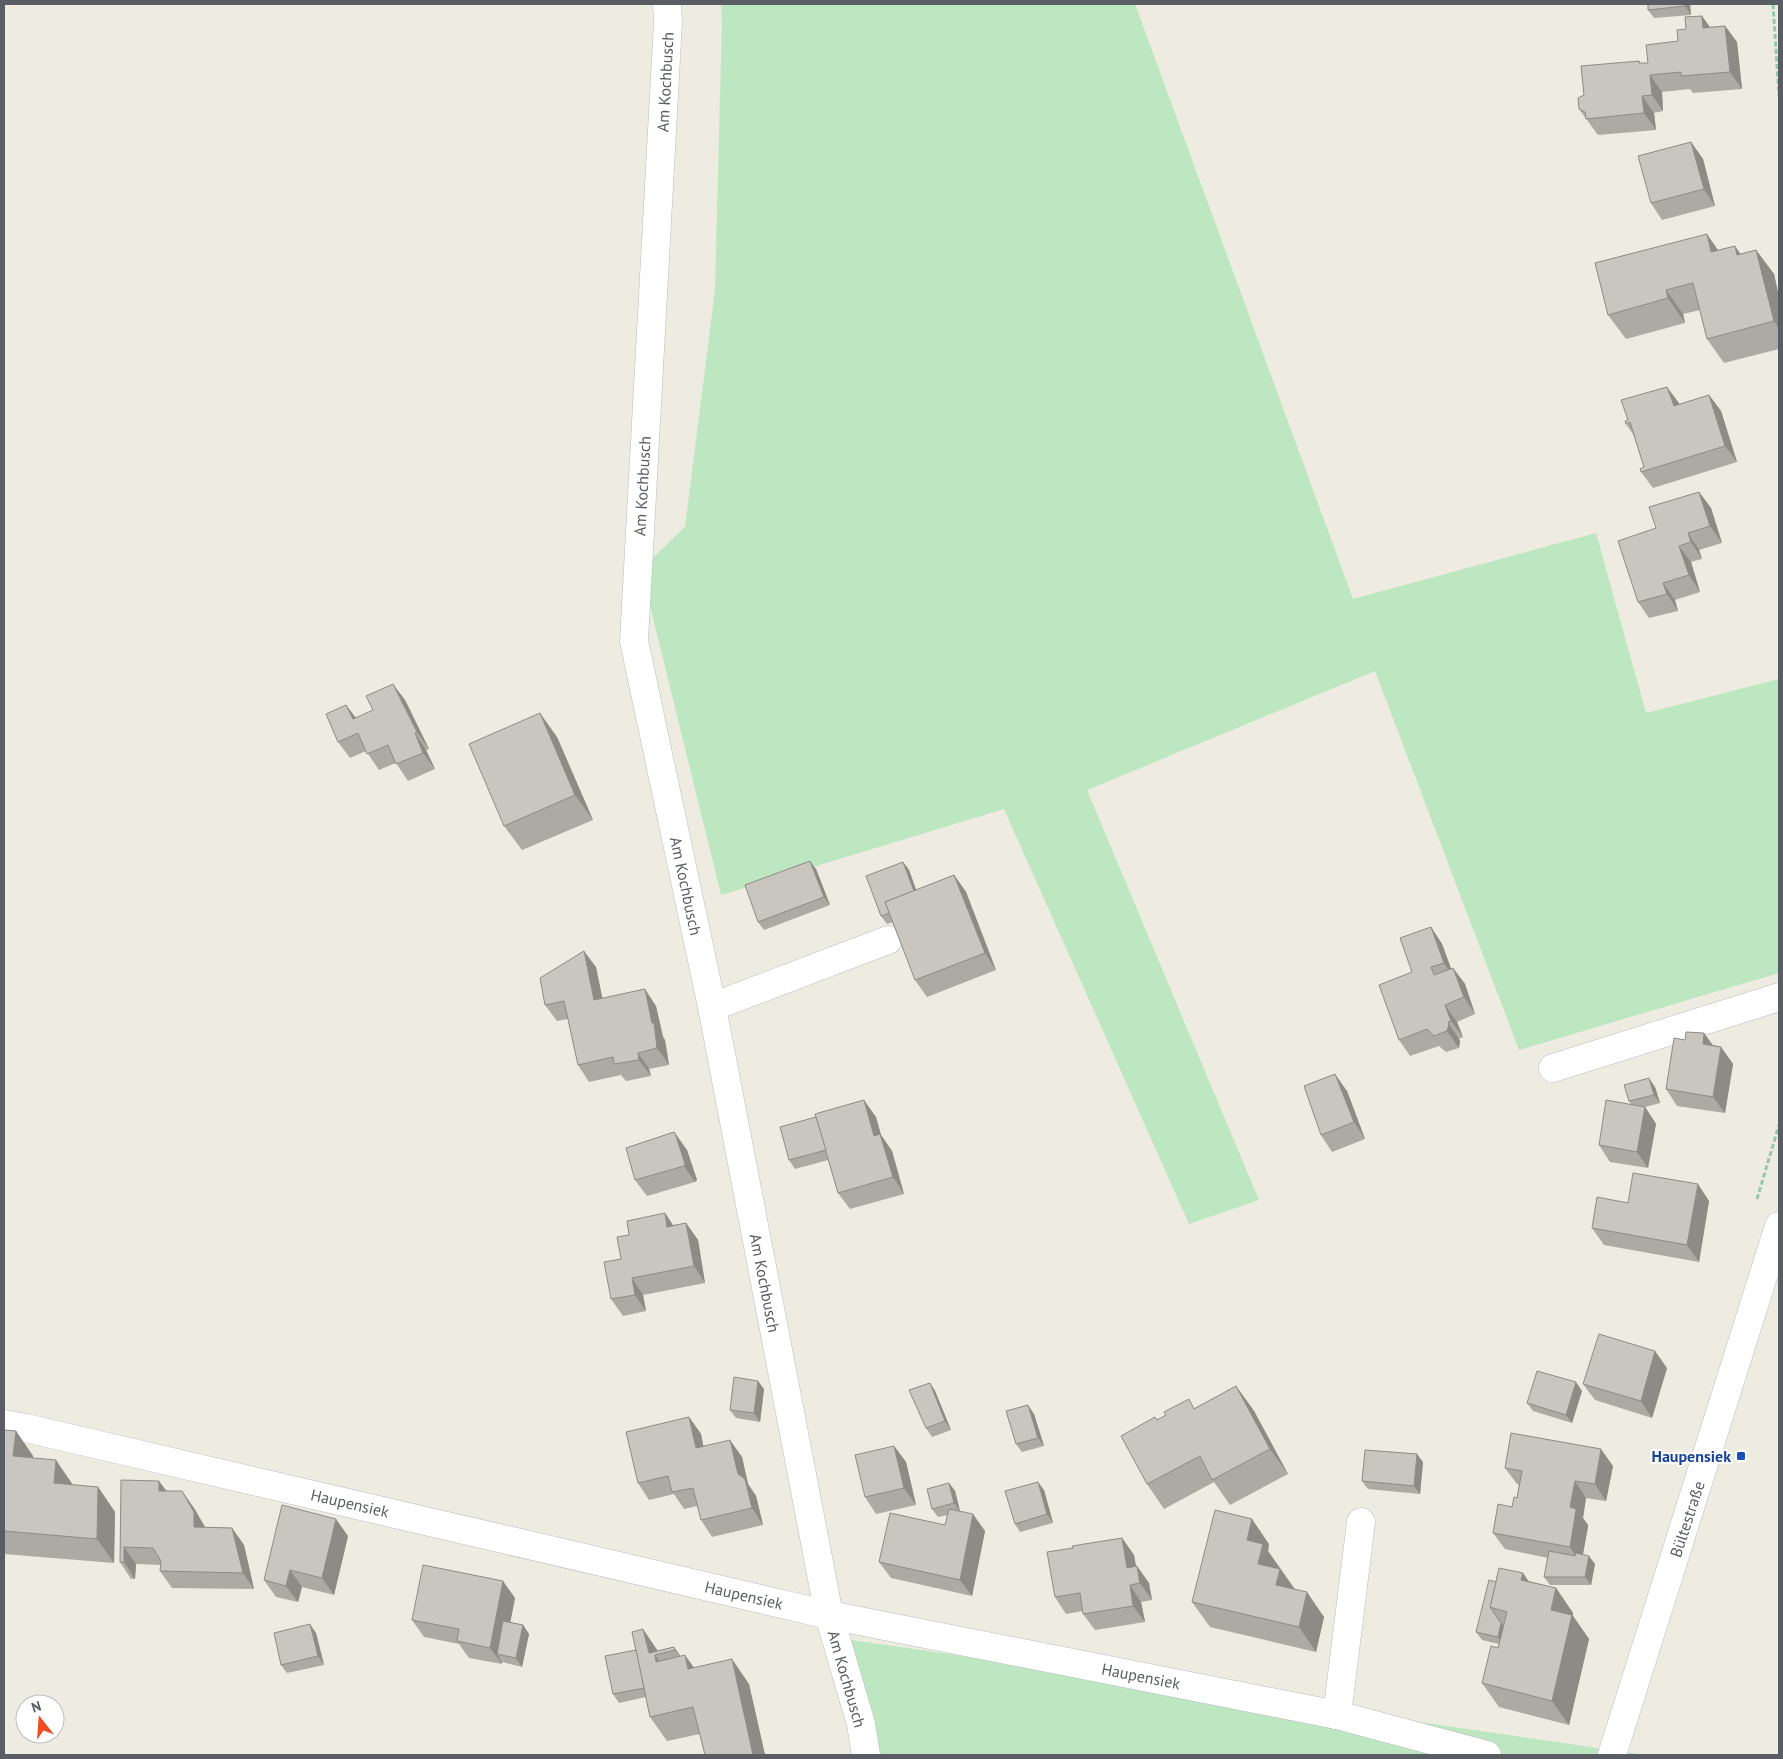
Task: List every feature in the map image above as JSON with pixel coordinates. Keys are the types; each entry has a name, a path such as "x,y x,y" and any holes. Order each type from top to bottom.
{"street":[{"name":"Am Kochbusch","path":"667,4 667,42 634,641 712,1007 829,1615 861,1724 866,1755"},
{"path":"712,1007 888,940"},
{"path":"1554,1068 1779,996"},
{"name":"Bültestraße","path":"1612,1755 1779,1226"},
{"name":"Haupensiek","path":"4,1424 829,1615 1337,1715 1486,1755"},
{"path":"1337,1715 1361,1522"}],"path":[{"path":"1773,4 1779,96"}],"green space":[{"path":"721,4 1135,4 1353,599 1596,533 1646,713 1779,679 1779,973 1519,1050 1375,671 1087,790 1259,1200 1189,1224 1004,809 721,895 641,569 685,527 715,290"},
{"path":"838,1638 1646,1755 860,1755"}],"building":[{"path":"1648,4 1684,4 1685,6 1648,10"},
{"path":"1702,16 1703,28 1725,26 1730,72 1681,76 1681,72 1650,75 1652,95 1642,96 1644,113 1586,119 1585,112 1579,109 1578,98 1584,95 1581,66 1639,61 1639,63 1648,63 1646,45 1678,41 1677,30 1686,29 1685,17"},
{"path":"1691,142 1704,189 1651,203 1638,156"},
{"path":"1707,234 1711,252 1735,246 1737,255 1756,250 1774,321 1707,339 1693,283 1666,290 1668,298 1608,315 1595,263"},
{"path":"1667,387 1674,406 1709,395 1725,446 1641,472 1640,469 1644,467 1630,422 1626,424 1625,421 1628,420 1621,400"},
{"path":"1699,492 1710,526 1688,533 1691,542 1679,546 1689,575 1663,583 1667,594 1638,602 1618,541 1656,528 1649,507"},
{"path":"393,684 417,732 415,733 423,753 396,764 388,745 367,754 358,733 338,742 326,714 346,705 353,719 373,710 366,696"},
{"path":"540,713 575,795 504,826 469,744"},
{"path":"810,861 824,897 758,922 745,885"},
{"path":"903,862 914,891 885,902 890,913 881,916 866,876"},
{"path":"954,875 985,953 915,980 885,902"},
{"path":"1431,927 1444,963 1431,967 1434,975 1453,968 1464,997 1445,1005 1451,1021 1448,1022 1447,1031 1434,1036 1427,1029 1399,1040 1379,985 1412,972 1400,938"},
{"path":"584,951 594,1000 645,989 652,1023 654,1023 657,1048 638,1053 639,1060 614,1064 613,1057 578,1065 564,1001 545,1005 540,978"},
{"path":"1686,1032 1704,1033 1703,1044 1721,1047 1713,1097 1666,1089 1674,1038 1685,1040"},
{"path":"1335,1074 1354,1122 1321,1135 1304,1086"},
{"path":"1649,1078 1654,1095 1629,1101 1624,1085"},
{"path":"864,1100 874,1136 880,1134 893,1177 838,1193 815,1114"},
{"path":"1606,1100 1645,1107 1637,1152 1599,1145"},
{"path":"816,1117 826,1150 789,1160 780,1127"},
{"path":"674,1132 685,1164 684,1166 635,1180 626,1148"},
{"path":"1633,1173 1698,1184 1687,1245 1592,1228 1597,1197 1628,1203"},
{"path":"665,1213 667,1227 686,1223 694,1266 632,1278 635,1295 611,1299 604,1262 621,1259 617,1237 629,1235 627,1221"},
{"path":"1599,1334 1655,1351 1641,1401 1583,1384"},
{"path":"1537,1371 1576,1382 1566,1415 1527,1403"},
{"path":"734,1377 758,1381 754,1413 730,1410"},
{"path":"930,1383 945,1421 926,1428 909,1390"},
{"path":"1236,1386 1270,1449 1212,1480 1200,1456 1147,1484 1121,1436 1155,1417 1157,1420 1166,1415 1164,1412 1189,1399 1194,1409"},
{"path":"1028,1405 1038,1438 1016,1444 1006,1411"},
{"path":"689,1417 696,1448 730,1440 738,1474 745,1479 752,1508 701,1520 693,1488 672,1492 668,1476 638,1483 626,1432"},
{"path":"4,1430 16,1431 13,1456 56,1460 54,1483 98,1487 97,1539 4,1531"},
{"path":"1511,1433 1601,1449 1595,1484 1575,1481 1570,1507 1576,1510 1570,1547 1493,1533 1498,1504 1512,1507 1514,1497 1517,1498 1522,1471 1505,1468"},
{"path":"894,1446 904,1488 865,1497 855,1455"},
{"path":"1365,1450 1417,1454 1414,1486 1362,1481"},
{"path":"121,1480 159,1481 159,1491 182,1491 194,1512 194,1527 232,1528 243,1573 160,1571 161,1561 153,1548 124,1547 124,1562 120,1562"},
{"path":"1038,1482 1047,1514 1015,1524 1005,1491"},
{"path":"949,1483 954,1503 932,1509 927,1489"},
{"path":"282,1505 336,1519 322,1578 290,1570 286,1586 264,1580"},
{"path":"949,1509 973,1514 960,1580 879,1562 890,1513 945,1525"},
{"path":"1215,1510 1252,1519 1247,1540 1263,1544 1258,1564 1280,1569 1276,1585 1307,1592 1299,1627 1192,1602"},
{"path":"1122,1538 1127,1568 1137,1566 1140,1583 1130,1585 1133,1606 1083,1614 1080,1593 1055,1597 1047,1552"},
{"path":"1549,1551 1575,1556 1576,1553 1589,1556 1585,1577 1544,1577"},
{"path":"423,1565 503,1581 490,1648 457,1641 459,1629 412,1620"},
{"path":"1499,1568 1523,1573 1521,1580 1556,1588 1551,1610 1572,1615 1552,1701 1482,1683 1491,1646 1498,1648 1507,1612 1490,1607"},
{"path":"1489,1580 1496,1582 1490,1607 1501,1623 1498,1637 1476,1632"},
{"path":"503,1621 523,1625 516,1658 497,1654"},
{"path":"310,1624 318,1656 281,1665 274,1633"},
{"path":"643,1629 649,1653 674,1647 675,1650 655,1655 656,1662 685,1655 688,1669 732,1659 753,1755 705,1755 693,1707 650,1717 632,1632"},
{"path":"636,1650 644,1688 613,1694 605,1656"}],"place":[{"name":"Haupensiek","path":"1741,1456"}]}
